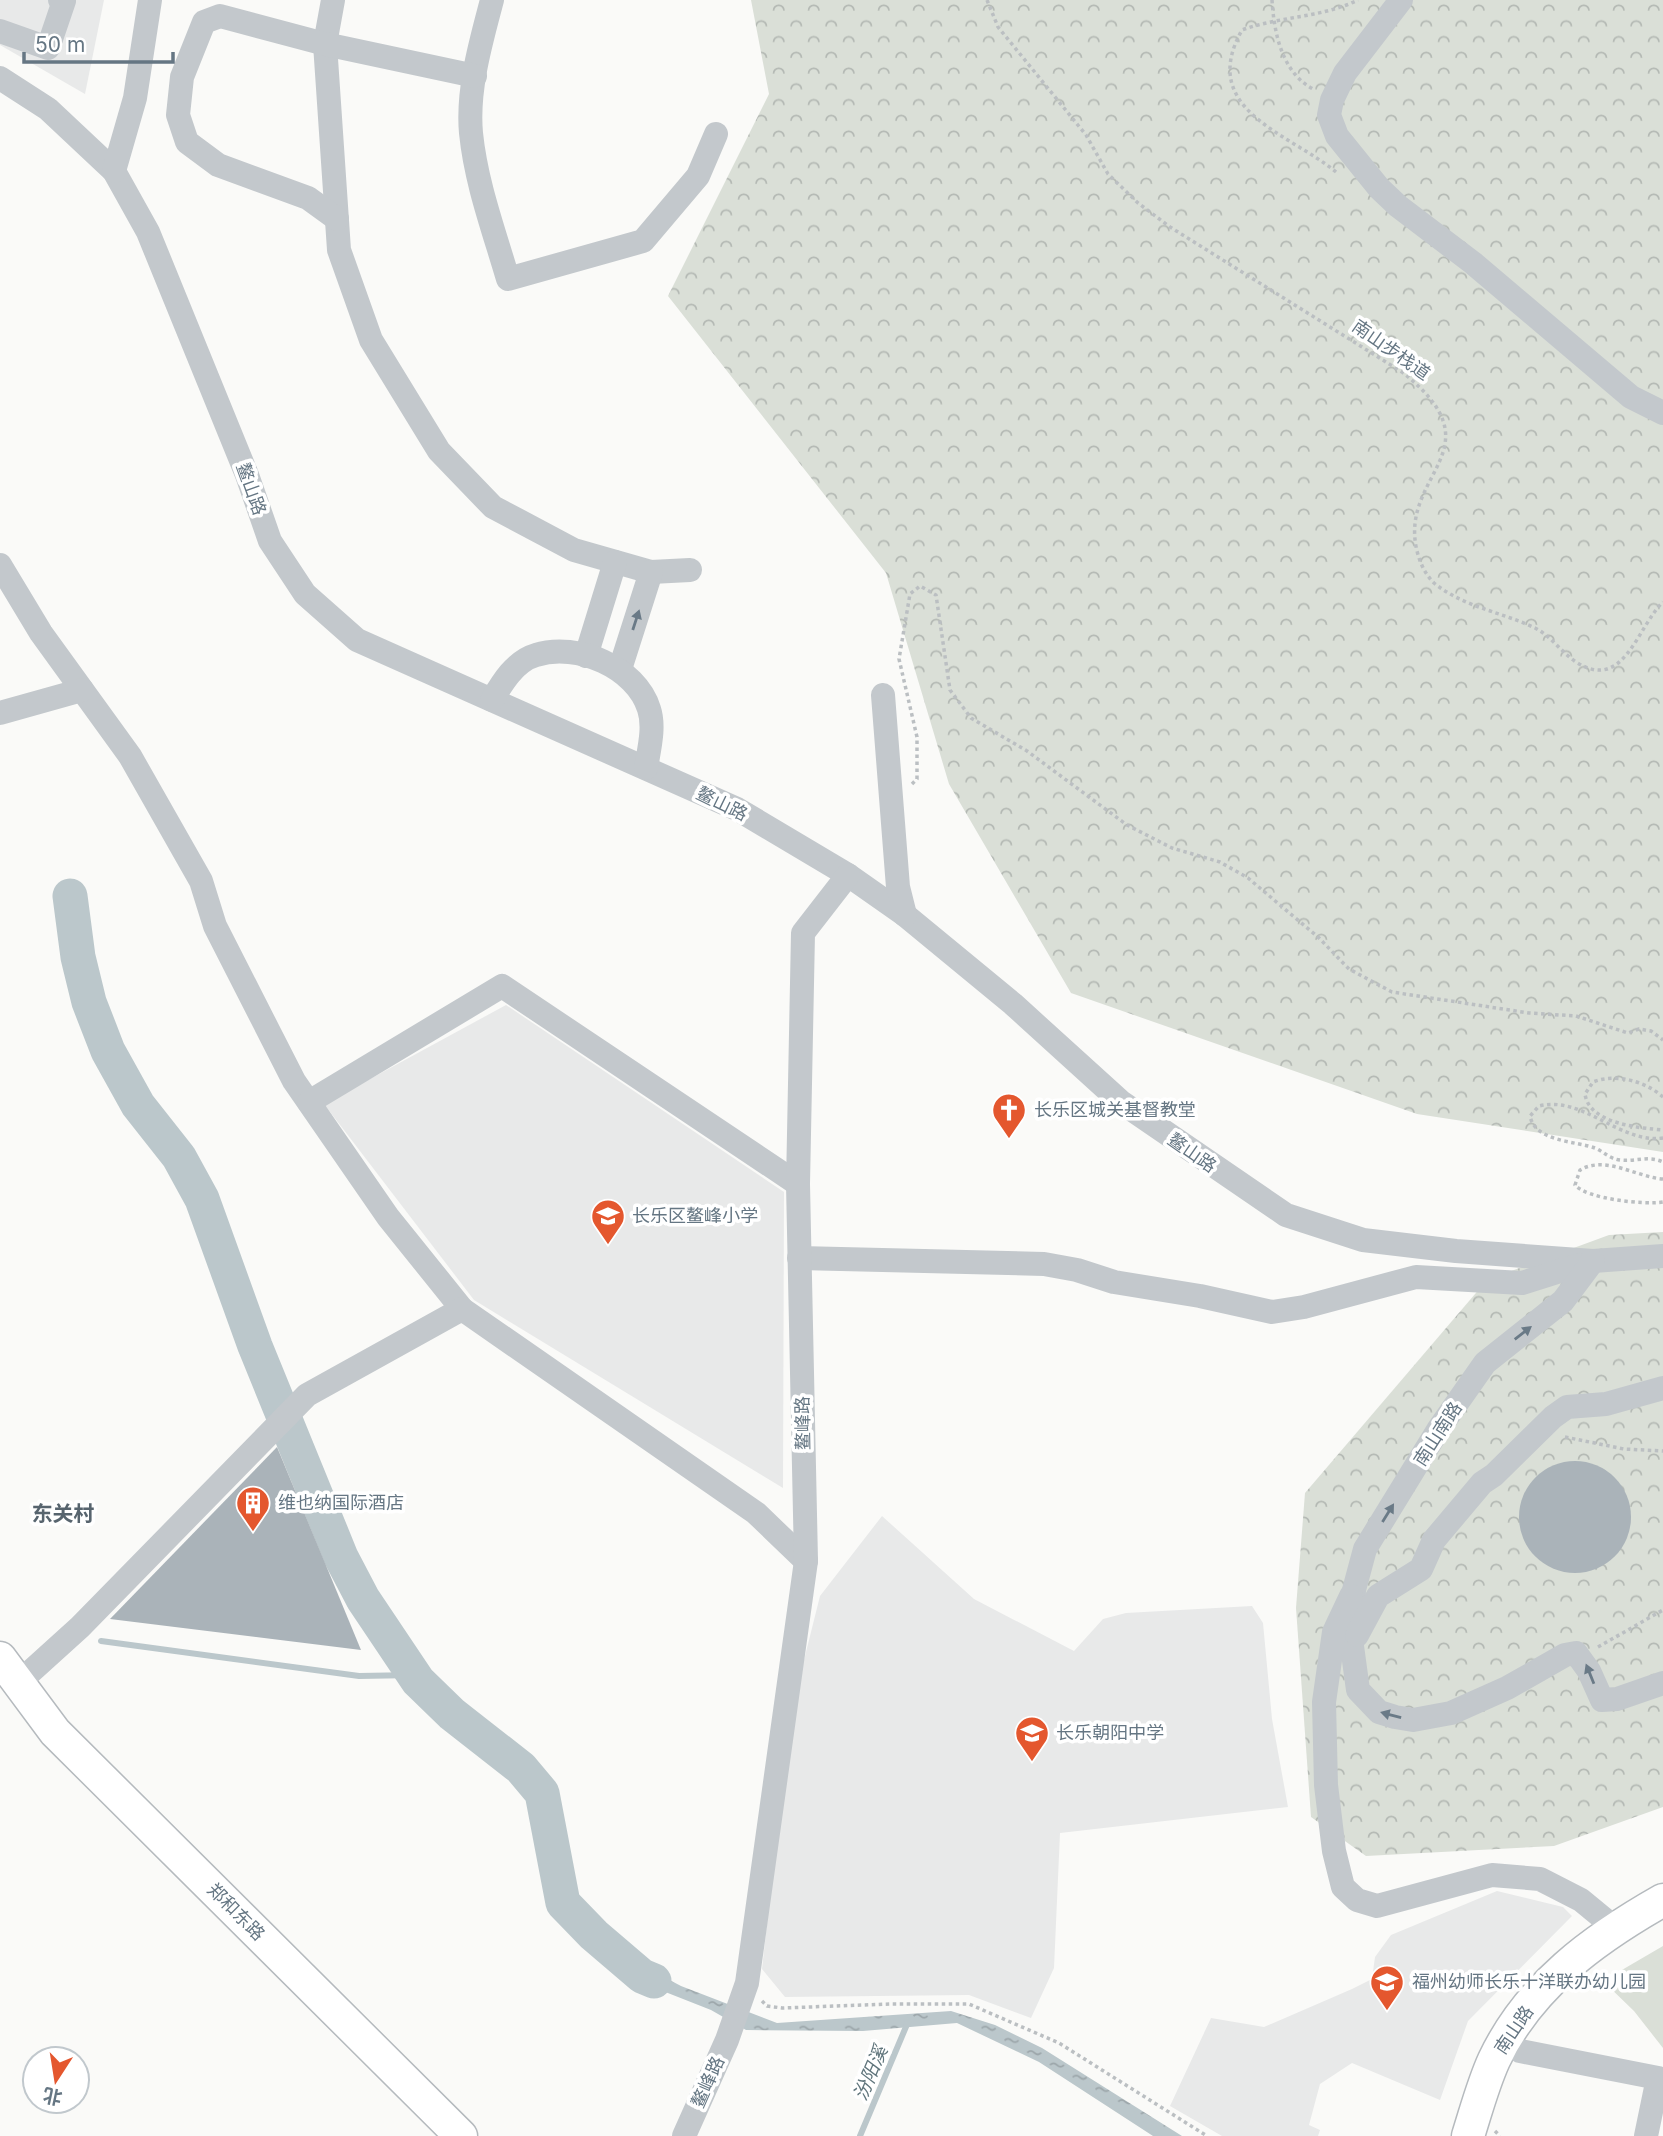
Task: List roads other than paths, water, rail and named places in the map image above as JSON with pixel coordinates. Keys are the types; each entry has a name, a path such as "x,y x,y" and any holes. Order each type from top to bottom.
{"main road":[{"name":"郑和东路","path":"0,1658 55,1732 451,2133"},
{"name":"南山路","path":"1468,2136 1494,2059 1527,2009 1567,1962 1615,1928 1663,1900"},
{"name":"南山路","path":"1487,2136 1520,2051 1578,1976 1625,1942 1663,1920"}],"street":[{"path":"0,30 48,48 64,1 60,0"},
{"path":"114,171 135,99 150,0"},
{"path":"333,0 325,44 339,250 371,340 439,451 493,508 574,550 651,572 690,570"},
{"path":"492,0 475,76 471,131 481,187 508,279 643,241 698,176 716,134"},
{"path":"1401,0 1345,74 1332,100 1329,115 1338,135 1379,188 1473,263 1631,397 1663,414"},
{"path":"337,219 307,198 218,164 187,142 178,115 183,77 204,22 220,16 325,44 475,76"},
{"name":"鳌山路","path":"0,78 48,110 114,171 148,232 247,475 270,541 305,594 357,640 737,809 848,875 905,915 1013,1004 1121,1102 1286,1215 1363,1240 1456,1251 1593,1261 1663,1256"},
{"path":"586,656 615,562"},
{"path":"0,565 41,633 130,756 201,881 215,926 294,1081 388,1217 463,1310 756,1513 806,1561"},
{"path":"620,668 651,572"},
{"path":"492,700 508,673 534,655 558,652 586,656 620,668 635,683 649,709 651,735 646,768"},
{"path":"0,713 82,690"},
{"path":"883,695 898,887 905,915"},
{"name":"鳌峰路","path":"684,2136 732,2027 746,1988 806,1561 798,1184 803,933 848,875"},
{"path":"309,1102 502,986 798,1184"},
{"path":"799,1258 1044,1264 1077,1270 1114,1282 1200,1296 1272,1312 1304,1307 1416,1277 1522,1283 1593,1261"},
{"name":"南山南路","path":"1593,1261 1563,1301 1485,1363 1438,1430 1365,1549 1354,1590 1352,1646 1358,1689 1379,1712 1413,1720 1434,1718 1472,1704 1565,1655 1576,1653 1581,1657 1602,1700 1617,1699 1663,1683"},
{"path":"17,1684 80,1627 307,1395 463,1310"},
{"path":"1352,1646 1378,1596 1421,1569 1434,1540 1482,1483 1567,1407 1606,1404 1663,1388"},
{"path":"1354,1590 1334,1632 1324,1702 1325,1785 1343,1887 1357,1900 1377,1906 1492,1875 1540,1879 1581,1900 1615,1928"},
{"path":"1520,2051 1658,2078 1646,2136"}],"water":[{"path":"620,1954 681,1986 777,2023 951,2011 995,2025 1042,2048 1182,2136 1153,2136 1039,2062 957,2023 863,2031 746,2030 711,2010 645,1984 596,1956"}],"waterway":[{"path":"70,896 78,957 89,1002 108,1051 138,1105 179,1157 202,1199 255,1346 341,1557 363,1599 418,1681 452,1714 521,1768 542,1793 563,1903 594,1935 642,1976 654,1981"},
{"path":"101,1641 359,1676 415,1675"},
{"name":"汾阳溪","path":"860,2136 908,2022"}],"place":[{"name":"长乐区城关基督教堂","path":"1009,1140"},
{"name":"长乐区鳌峰小学","path":"608,1246"},
{"name":"维也纳国际酒店","path":"253,1533"},
{"name":"长乐朝阳中学","path":"1032,1763"},
{"name":"福州幼师长乐十洋联办幼儿园","path":"1387,2012"}],"district":[{"name":"东关村","path":"63,1514"}]}
